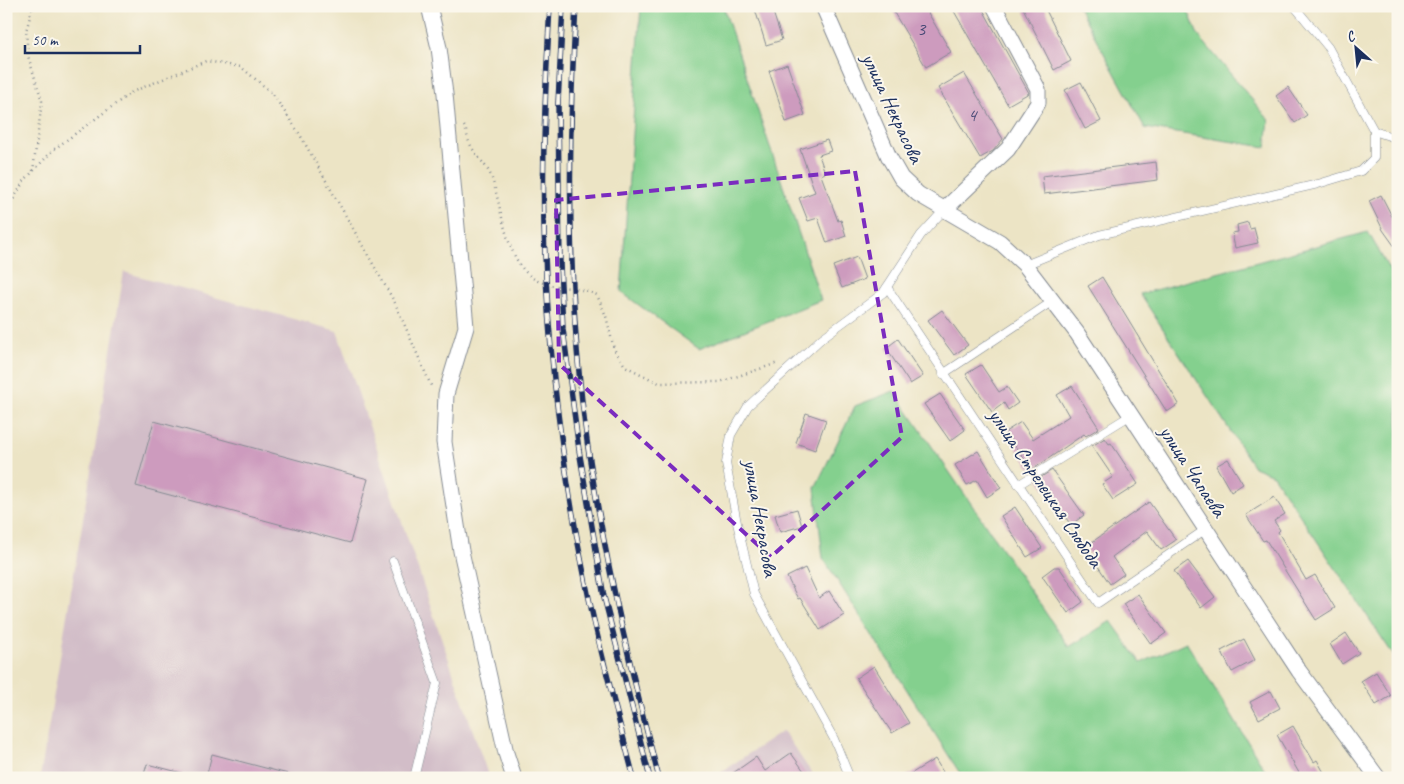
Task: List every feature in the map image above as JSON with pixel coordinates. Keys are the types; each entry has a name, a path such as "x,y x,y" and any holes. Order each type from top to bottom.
{"street":[{"path":"429,6 439,48 447,115 466,327 446,394 444,442 461,551 506,752 514,778"},
{"name":"улица Некрасова","path":"823,6 889,157 901,178 918,194 947,211"},
{"path":"947,211 1008,149 1038,103 1038,89 994,6"},
{"name":"улица Чапаева","path":"947,211 1000,242 1025,265 1053,301 1077,333 1299,671 1378,778"}],"lane":[{"path":"1025,265 1098,235 1318,184 1361,171 1374,158 1374,131 1328,46 1294,6"},
{"path":"1374,131 1398,139"},
{"name":"улица Некрасова","path":"850,778 834,739 754,594 726,463 731,435 748,406 822,338 883,293 921,235 947,211"},
{"name":"улица Стрелецкая Слобода","path":"887,287 943,374 1098,603 1206,529"},
{"path":"943,374 1053,301"},
{"path":"1018,485 1131,415"},
{"path":"393,561 437,683 414,778"}],"path":[{"path":"33,6 26,31 28,56 42,101 33,172"},
{"path":"6,212 24,181 53,150 132,92 206,61 241,67 272,92 299,133 395,303 433,392"},
{"path":"447,115 454,115 465,127 470,143 490,175 499,213 510,246 526,274 538,281 588,291 597,295 606,316 614,349 625,366 659,383 720,382 776,362 792,365"}],"highlighted area":[{"path":"855,171 902,437 771,557 559,364 556,200"}],"shaded area":[{"path":"124,272 337,331 489,778 40,778"},
{"path":"783,731 815,778 724,778 721,772"}],"green space":[{"path":"641,6 723,6 821,300 699,349 621,292"},
{"path":"1078,6 1186,6 1198,35 1269,120 1266,147 1145,128"},
{"path":"1368,232 1398,285 1398,662 1273,475 1254,467 1140,294"},
{"path":"894,391 1069,647 1111,621 1141,663 1186,642 1270,778 963,778 823,558 815,488 855,406"}],"building":[{"path":"754,6 771,6 782,40 766,45"},
{"path":"890,6 924,6 951,52 926,67"},
{"path":"951,6 981,6 1029,93 1008,105"},
{"path":"1022,6 1044,6 1071,61 1054,70"},
{"path":"787,64 805,115 786,122 769,71"},
{"path":"964,73 1003,139 993,151 980,158 938,88"},
{"path":"1081,82 1101,121 1085,129 1065,90"},
{"path":"1288,87 1307,115 1295,123 1276,96"},
{"path":"827,140 831,151 819,155 825,173 821,175 838,221 841,220 846,236 827,243 818,218 808,221 799,198 815,192 800,149"},
{"path":"1156,162 1158,180 1044,194 1042,176"},
{"path":"1381,195 1398,228 1398,251 1383,230 1369,201"},
{"path":"1248,222 1250,229 1254,228 1258,243 1235,248 1232,233 1238,232 1237,225"},
{"path":"857,257 865,279 842,288 833,266"},
{"path":"1102,277 1179,404 1167,412 1088,286"},
{"path":"942,310 968,345 954,355 928,320"},
{"path":"898,339 923,376 910,384 886,348"},
{"path":"981,365 999,392 1007,387 1018,403 1008,410 1004,403 992,412 966,374"},
{"path":"1072,386 1099,428 1086,436 1084,434 1032,470 1005,432 1021,422 1033,439 1069,416 1057,395"},
{"path":"940,394 965,430 950,441 924,404"},
{"path":"806,413 826,420 815,450 796,443"},
{"path":"154,421 368,479 350,543 136,486"},
{"path":"1105,438 1109,444 1111,443 1138,484 1113,500 1102,484 1113,477 1092,446"},
{"path":"978,451 1001,488 987,497 977,480 967,485 955,465"},
{"path":"1228,459 1243,484 1231,492 1216,466"},
{"path":"1052,470 1084,515 1071,525 1038,479"},
{"path":"1274,497 1285,514 1274,521 1280,530 1278,532 1306,580 1315,575 1335,608 1316,620 1266,540 1263,541 1246,515"},
{"path":"1149,502 1176,540 1161,550 1147,531 1112,557 1124,574 1110,584 1085,547"},
{"path":"1015,507 1042,548 1027,557 1001,516"},
{"path":"797,509 802,526 780,532 775,515"},
{"path":"1188,561 1215,597 1201,608 1174,571"},
{"path":"1054,567 1059,567 1083,602 1068,613 1042,576"},
{"path":"805,568 819,598 829,591 844,615 820,630 800,598 798,599 787,577"},
{"path":"1138,594 1166,633 1151,644 1123,604"},
{"path":"1346,633 1359,653 1342,664 1330,644"},
{"path":"1244,639 1255,660 1232,672 1221,651"},
{"path":"874,666 909,723 892,733 856,678"},
{"path":"1376,672 1391,696 1376,705 1361,681"},
{"path":"1271,691 1280,708 1259,719 1250,702"},
{"path":"1293,726 1314,762 1317,760 1327,778 1302,778 1277,735"},
{"path":"791,753 809,778 726,778 756,757 765,771"},
{"path":"212,754 288,774 288,778 206,778"},
{"path":"935,759 943,772 934,778 904,778"},
{"path":"147,764 182,773 182,778 143,778"}],"railway":[{"path":"550,6 544,144 544,226 552,361 563,451 577,540 602,657 634,778"},
{"path":"563,6 558,103 560,264 563,329 579,450 604,597 650,778"},
{"path":"576,6 570,172 573,283 581,393 588,448 610,573 628,655 659,778"}]}
